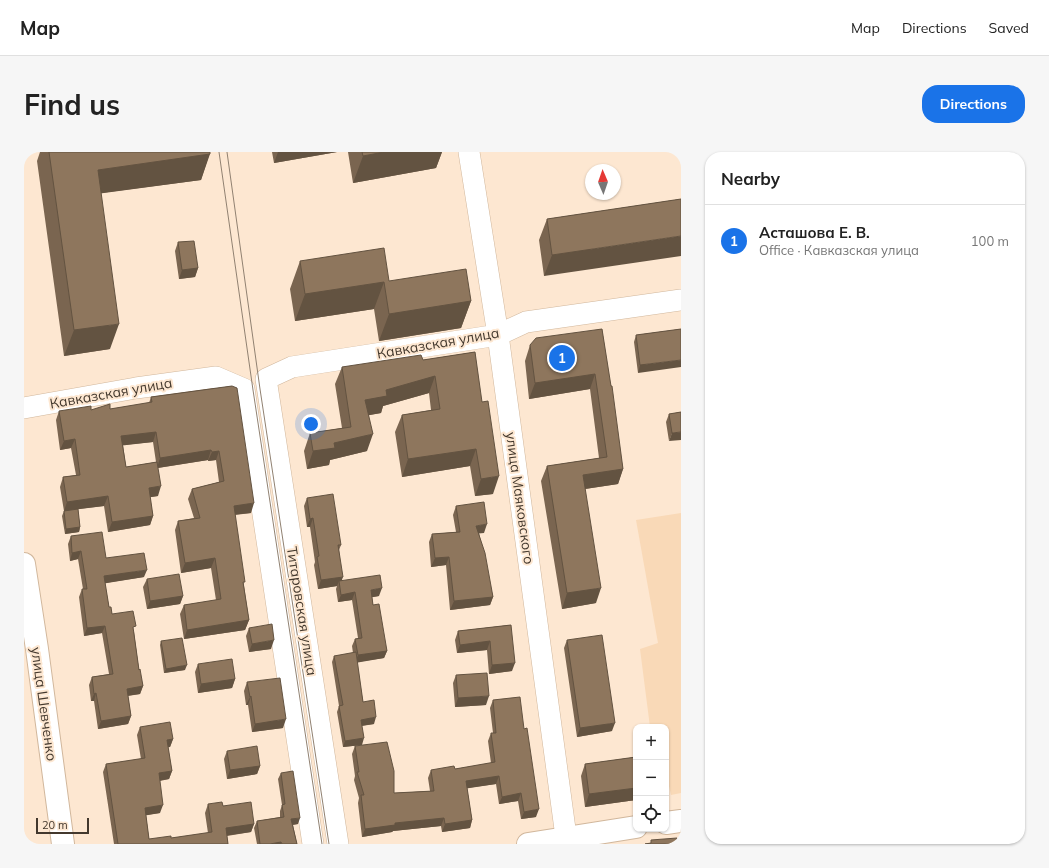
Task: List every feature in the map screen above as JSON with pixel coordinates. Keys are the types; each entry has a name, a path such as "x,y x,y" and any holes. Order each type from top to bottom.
{"street":[{"name":"улица Маяковского","path":"470,152 498,335 567,841"},
{"name":"Кавказская улица","path":"266,379 292,367 498,335 526,322 681,300"},
{"name":"Кавказская улица","path":"24,408 136,388 216,377 244,389"},
{"name":"Титаровская улица","path":"266,379 338,844"},
{"name":"Титаровская улица","path":"244,389 313,844"},
{"name":"улица Шевченко","path":"24,564 30,650 63,844"},
{"path":"669,822 681,820"},
{"path":"528,844 567,841 633,828"}],"shaded area":[{"path":"681,513 681,793 671,795 669,786 669,724 650,724 640,649 658,643 636,520"}],"building":[{"path":"49,152 210,152 210,154 98,170 119,324 74,330"},
{"path":"362,152 384,152 363,156"},
{"path":"681,199 681,236 552,255 547,219"},
{"path":"194,241 198,268 182,270 178,242"},
{"path":"384,248 389,281 466,269 471,301 389,314 384,282 305,294 300,261"},
{"path":"602,329 612,386 623,469 583,475 601,588 567,593 547,466 607,457 595,374 535,383 530,345 536,338"},
{"path":"681,329 681,360 640,365 636,335"},
{"path":"475,352 482,402 488,401 499,476 481,479 476,449 408,459 402,415 440,409 435,376 386,390 387,396 365,400 373,434 334,443 335,448 313,451 310,433 351,427 342,367 421,355 423,360"},
{"path":"232,386 237,388 254,503 234,506 249,620 187,630 184,605 221,599 215,558 185,563 178,521 200,518 192,489 224,481 219,451 212,452 211,450 160,458 156,432 121,436 126,467 157,462 161,486 149,488 153,516 112,522 108,496 67,502 63,477 80,475 75,439 64,441 59,411 91,406 91,410 110,404 110,409 152,402 151,397"},
{"path":"681,412 681,432 672,433 669,414"},
{"path":"333,494 341,545 338,545 343,577 321,580 313,518 310,519 307,498"},
{"path":"484,502 487,524 476,526 485,553 493,597 454,601 449,557 435,558 432,534 460,532 456,506"},
{"path":"78,509 80,527 66,529 64,511"},
{"path":"102,532 106,558 144,553 147,570 104,576 109,607 111,607 112,614 133,611 136,626 133,627 139,670 140,669 143,686 127,689 131,716 101,721 96,693 94,694 92,677 113,674 105,626 87,628 82,589 87,589 81,551 72,553 71,536"},
{"path":"179,574 183,596 150,601 147,579"},
{"path":"380,575 382,588 371,590 373,605 379,604 387,651 358,655 355,639 362,638 355,592 341,595 339,581"},
{"path":"272,624 274,640 252,644 249,628"},
{"path":"511,625 515,663 492,665 490,641 460,645 458,631"},
{"path":"602,635 615,723 580,728 567,640"},
{"path":"182,638 187,665 166,669 161,641"},
{"path":"356,652 363,702 374,700 376,717 361,720 364,738 345,741 339,706 343,705 334,656"},
{"path":"232,659 235,679 201,684 198,664"},
{"path":"487,673 489,696 458,698 456,675"},
{"path":"280,678 286,719 255,724 251,696 250,697 247,682"},
{"path":"520,697 524,729 527,728 539,809 524,812 521,793 502,797 499,776 466,781 472,820 445,824 444,818 395,823 395,825 365,829 361,795 364,795 357,772 359,772 355,746 387,742 394,771 394,793 434,791 431,770 454,766 455,769 495,762 491,733 496,733 493,700"},
{"path":"170,722 173,739 167,740 172,771 159,773 163,805 145,808 149,839 171,836 171,838 212,832 208,804 222,802 223,806 251,802 254,824 226,828 228,844 118,844 106,764 145,758 140,727"},
{"path":"257,746 260,766 230,770 227,751"},
{"path":"633,757 633,788 589,794 585,764"},
{"path":"293,771 300,818 291,819 297,844 282,844 281,842 260,844 257,821 284,817 282,805 285,804 281,773"},
{"path":"677,838 677,840 681,839 681,844 645,844 651,843 651,840"}],"tram line":[{"path":"219,152 253,390 322,844"},
{"path":"227,152 260,389 329,844"}],"place":[{"name":"Асташова Е. В.","path":"562,358"}]}
